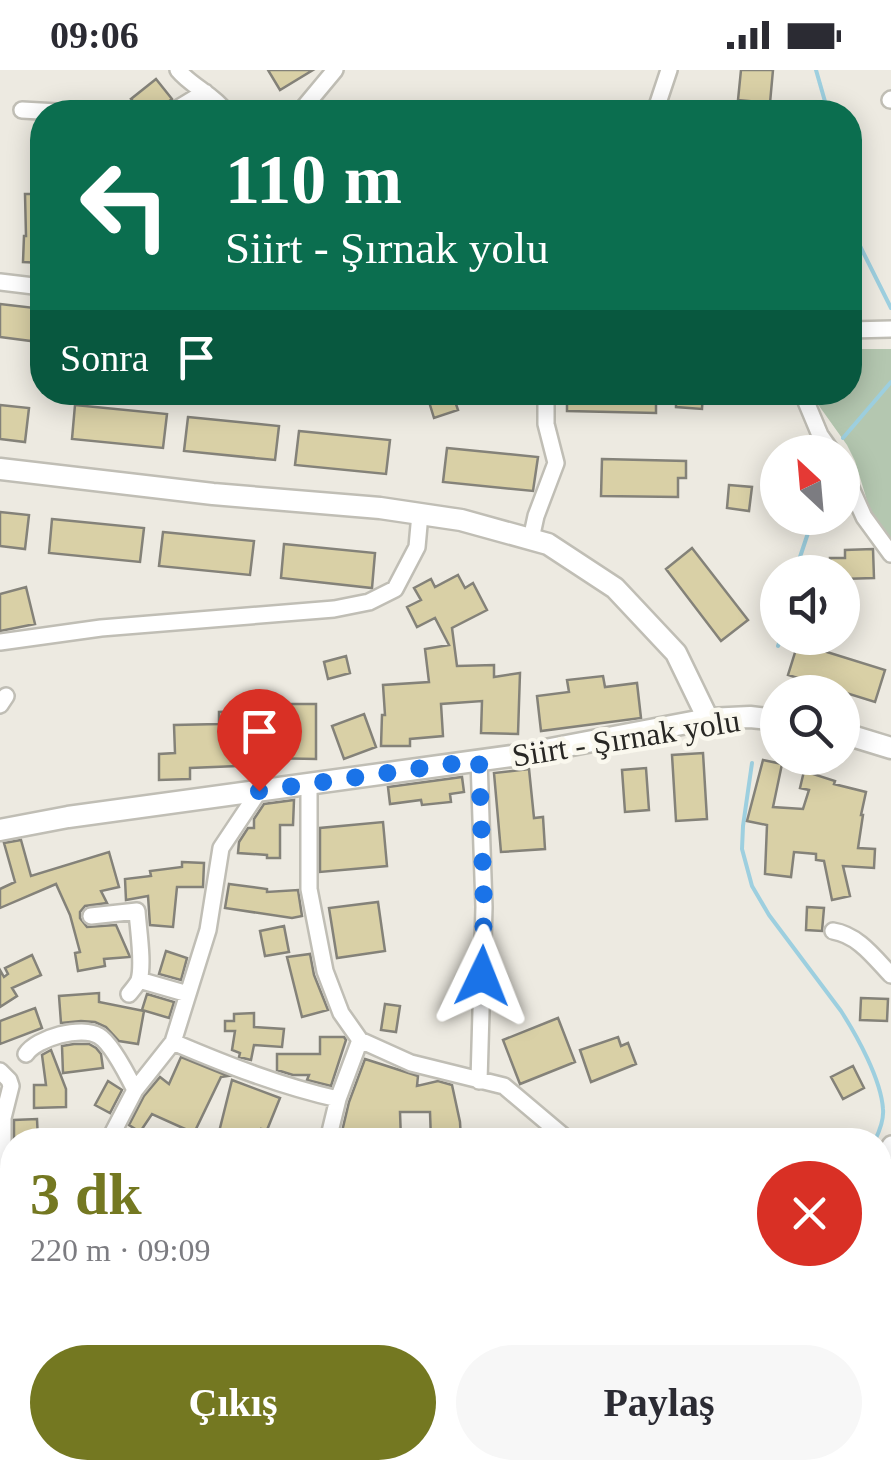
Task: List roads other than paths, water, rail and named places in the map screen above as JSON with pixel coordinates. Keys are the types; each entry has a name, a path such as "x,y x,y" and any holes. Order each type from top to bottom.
{"street":[{"path":"178,70 217,100"},
{"path":"312,100 335,70"},
{"path":"659,100 669,70"},
{"path":"192,100 205,92"},
{"path":"22,110 30,110"},
{"path":"0,282 30,286"},
{"path":"862,330 891,330"},
{"path":"531,540 556,463 546,424 546,405"},
{"path":"808,405 821,435"},
{"path":"0,470 420,514 461,520 548,544 616,588 676,653 708,719"},
{"path":"860,508 891,554"},
{"path":"0,642 101,628 334,609 368,602 395,589 402,578 417,547 420,514"},
{"name":"Siirt - Şırnak yolu","path":"0,830 68,817 479,760 708,719 760,718"},
{"path":"860,739 891,748"},
{"path":"479,760 484,906 479,1081"},
{"path":"309,784 309,889 315,922 326,972 341,1013 360,1040 411,1063 504,1086 554,1128"},
{"path":"116,1128 135,1090 173,1042 208,930 221,848 259,791"},
{"path":"91,916 137,911 140,942 134,987 188,994"},
{"path":"833,932 848,934 891,975"},
{"path":"26,1054 32,1044 60,1035 98,1034 135,1090"},
{"path":"331,1128 360,1040"},
{"path":"173,1042 265,1079 338,1099"},
{"path":"0,1071 11,1086 3,1128"}],"waterway":[{"path":"816,70 825,100"},
{"path":"862,250 891,308"},
{"path":"846,435 891,382"},
{"path":"801,555 807,535"},
{"path":"752,763 742,849 752,886 854,1033 878,1085 883,1109 880,1128"}]}
